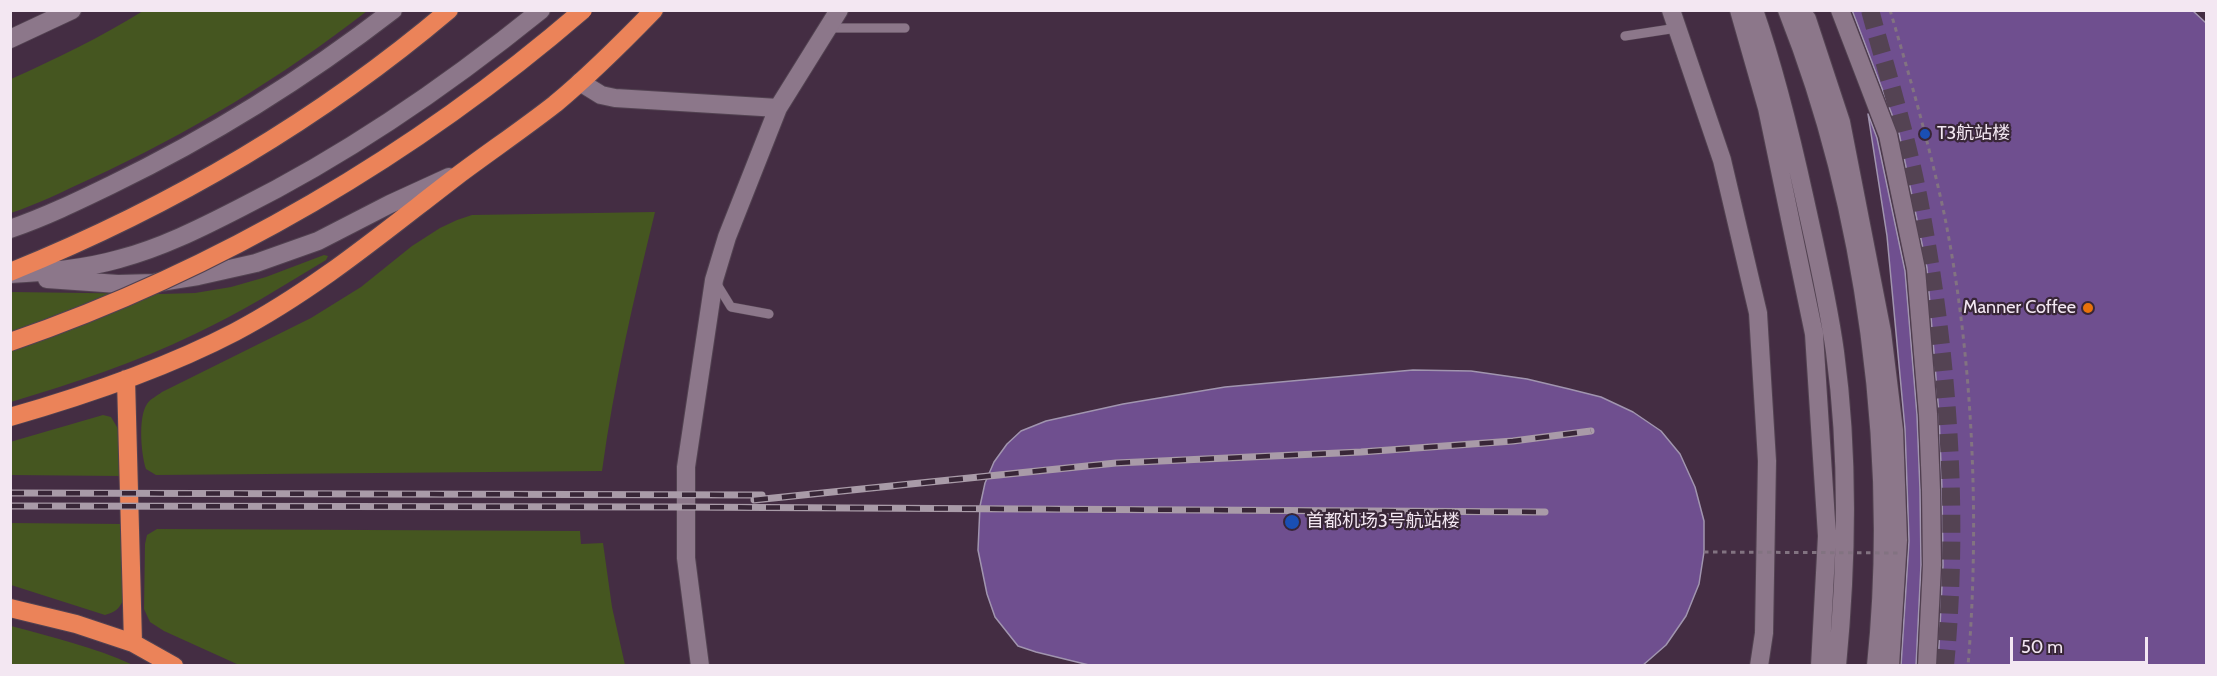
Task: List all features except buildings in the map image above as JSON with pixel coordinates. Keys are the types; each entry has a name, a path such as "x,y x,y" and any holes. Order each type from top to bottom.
{"highway":[{"path":"10,274 101,232 222,168 339,93 449,10"},
{"path":"10,342 98,310 167,280 318,200 419,136 484,90 583,10"},
{"path":"10,417 126,379 193,352 272,310 361,250 469,167 527,126 580,82 654,10"},
{"path":"126,379 133,643"},
{"path":"15,609 76,624 133,643 174,666"}],"street":[{"path":"10,39 72,10"},
{"path":"10,229 54,212 137,172 229,122 329,57 393,10"},
{"path":"10,274 53,271 118,260 165,244 208,224 296,179 377,131 457,76 540,10"},
{"path":"700,666 686,558 686,467 714,280 727,237 778,108 839,10"},
{"path":"1671,10 1722,160 1758,313 1767,461 1764,633 1759,666"},
{"path":"1739,10 1767,108 1814,334 1827,536 1820,666"},
{"path":"1754,10 1788,123 1835,355 1843,450 1845,532 1837,666"},
{"path":"1787,10 1805,60 1832,150 1870,340 1877,401 1882,502 1882,580 1876,666"},
{"path":"1800,10 1807,19 1841,122 1882,332 1894,430 1898,540 1890,666"},
{"path":"1840,10 1888,135 1916,269 1932,490 1932,565 1927,666"},
{"path":"580,82 601,94 615,98 778,108"},
{"path":"10,274 118,284 154,283 240,267 318,241 469,167"}],"lane":[{"path":"828,28 904,28"},
{"path":"1625,36 1677,28"},
{"path":"714,280 731,307 770,314"}],"path":[{"path":"1890,10 1936,178 1961,320 1970,421 1972,492 1973,608 1968,666"},
{"path":"1704,552 1900,554"}],"shaded area":[{"path":"11,11 2206,11 2206,665 11,665"}],"green space":[{"path":"143,11 367,11 268,81 163,143 51,197 11,213 11,79 111,30"},
{"path":"655,212 632,309 602,471 156,475 146,469 141,426 144,410 152,399 311,318 361,287 412,246 440,228 472,215"},
{"path":"324,255 328,256 326,260 245,308 195,334 104,372 11,402 11,292 195,293 231,287 266,277"},
{"path":"103,415 111,417 120,432 121,476 11,475 10,442"},
{"path":"10,523 122,524 124,598 119,607 105,615 11,585"},
{"path":"157,529 580,531 581,544 603,543 612,607 625,665 239,665 164,631 150,622 144,609 145,544 147,535"},
{"path":"11,626 57,638 133,665 11,665"}],"tunnel":[{"path":"1870,10 1912,168 1923,222 1939,332 1945,387 1951,499 1949,611 1945,666"}],"railway":[{"path":"754,500 1116,463 1361,452 1513,441 1591,431"},
{"path":"10,493 762,495"},
{"path":"10,506 1545,512"}],"place":[{"name":"T3航站楼","path":"1925,134"},
{"name":"Manner Coffee","path":"2088,308"},
{"name":"首都机场3号航站楼","path":"1292,522"}]}
